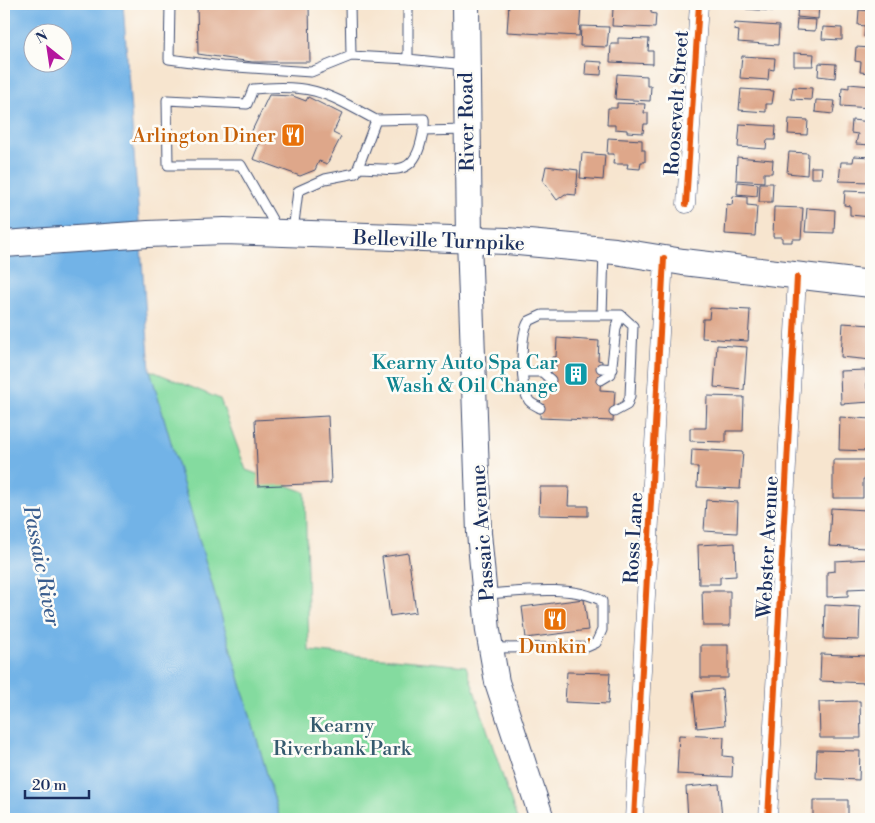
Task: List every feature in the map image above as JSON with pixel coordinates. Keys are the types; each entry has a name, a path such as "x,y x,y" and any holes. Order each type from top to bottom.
{"main road":[{"name":"River Road","path":"466,4 465,65 469,239"},
{"name":"Belleville Turnpike","path":"4,244 224,231 286,235 469,239 604,250 871,284"},
{"name":"Passaic Avenue","path":"469,239 479,533 488,631 497,682 542,819"}],"street":[{"name":"Roosevelt Street","path":"686,204 699,4"},
{"name":"Ross Lane","path":"634,819 664,258"},
{"name":"Webster Avenue","path":"768,819 797,276"}],"lane":[{"path":"170,4 169,59 222,66 311,72 351,56 465,65"},
{"path":"350,4 351,56"},
{"path":"408,4 408,59"},
{"path":"286,235 241,165 168,165 167,100 247,104 253,89 282,86 307,88 327,94 376,120 422,118 423,132 416,158 408,167 358,168"},
{"path":"286,235 298,191 325,179 356,173 376,120"},
{"path":"423,132 466,130"},
{"path":"602,314 604,250"},
{"path":"540,408 529,402 524,391 523,334 529,321 542,315 621,315 633,326 630,396 627,405 614,412"},
{"path":"600,380 608,378 613,369 616,328 621,315"},
{"path":"524,372 542,372 551,366"},
{"path":"601,368 613,369"},
{"path":"542,372 551,380"},
{"path":"486,594 558,591 594,596 602,601 602,630 596,643 587,647 491,648"}],"green space":[{"name":"Kearny Riverbank Park","path":"150,370 220,399 246,470 305,492 309,651 466,666 517,819 280,819"}],"water":[{"name":"Passaic River","path":"4,4 123,4 150,370 280,819 4,819"}],"building":[{"path":"197,4 309,4 310,62 252,62 198,54"},
{"path":"509,4 581,4 579,36 507,32"},
{"path":"621,4 651,4 651,13 656,14 655,28 612,26 613,8 621,8"},
{"path":"746,4 775,4 774,11 746,9"},
{"path":"798,4 819,4 818,19 797,17"},
{"path":"859,10 871,11 871,37 864,37 865,26 858,25"},
{"path":"797,19 816,20 815,31 796,30"},
{"path":"735,23 779,26 778,45 738,42 739,31 734,30"},
{"path":"581,26 609,27 607,47 580,46"},
{"path":"823,27 842,28 842,40 822,39"},
{"path":"618,38 649,39 648,51 653,51 653,64 610,62 611,44 618,44"},
{"path":"856,47 871,48 871,73 860,72 861,62 855,61"},
{"path":"794,53 814,54 813,66 794,66"},
{"path":"742,56 775,58 774,70 769,69 768,80 740,78"},
{"path":"586,61 602,62 601,75 585,74"},
{"path":"819,63 836,64 835,78 818,76"},
{"path":"617,74 647,76 647,86 651,86 650,101 615,99"},
{"path":"849,84 871,86 871,108 841,106 842,87 849,88"},
{"path":"793,87 812,88 811,100 791,99"},
{"path":"741,89 774,91 772,104 766,104 766,112 739,110"},
{"name":"Arlington Diner","path":"269,95 293,96 306,101 308,97 342,114 333,133 341,137 327,164 319,161 315,170 300,176 253,159 259,144 248,139"},
{"path":"816,100 835,101 833,114 815,112"},
{"path":"617,103 645,104 644,113 648,113 648,124 644,124 643,133 627,132 627,130 615,129 615,125 607,125 608,108 617,108"},
{"path":"789,119 808,120 807,135 788,134"},
{"path":"852,120 871,122 871,145 856,144 858,134 851,133"},
{"path":"740,124 776,126 775,140 767,140 766,149 738,147"},
{"path":"608,138 642,140 642,150 645,150 645,162 641,162 640,169 627,168 628,164 613,164 614,154 607,154"},
{"path":"789,152 808,153 807,175 787,173"},
{"path":"582,153 605,155 603,180 580,178"},
{"path":"854,156 871,157 871,182 839,181 841,162 853,162"},
{"path":"737,157 773,160 772,173 764,173 764,182 736,180"},
{"path":"546,166 578,170 576,195 565,194 557,200 543,181"},
{"path":"811,167 822,167 821,178 811,178"},
{"path":"738,182 758,184 757,196 737,194"},
{"path":"760,183 773,183 772,202 759,202"},
{"path":"845,191 871,192 871,217 850,215 850,206 844,205"},
{"path":"733,196 747,197 747,205 757,206 755,236 725,234 727,204 732,205"},
{"path":"774,207 803,208 801,239 792,239 792,242 782,242 782,237 773,237"},
{"path":"807,208 835,210 834,233 805,232"},
{"path":"710,308 750,310 748,341 702,338 703,319 709,319"},
{"path":"843,323 871,325 871,360 841,357"},
{"name":"Kearny Auto Spa Car Wash & Oil Change","path":"557,338 599,341 598,360 602,361 600,390 615,391 613,421 540,418 541,386 550,387 552,357 556,357"},
{"path":"717,345 747,347 744,390 714,387"},
{"path":"866,370 867,389 871,389 871,402 841,404 840,371"},
{"path":"707,396 744,397 743,431 726,431 726,442 690,441 690,428 706,428"},
{"path":"328,416 331,483 258,486 255,420"},
{"path":"840,417 871,419 871,451 839,450"},
{"path":"692,449 743,452 740,489 697,487 698,467 691,467"},
{"path":"833,460 871,460 871,479 863,479 863,498 833,498"},
{"path":"540,487 569,487 568,506 588,506 588,516 539,515"},
{"path":"706,500 738,502 737,533 704,531"},
{"path":"831,508 867,510 866,548 829,546"},
{"path":"735,543 736,576 720,577 720,584 699,584 698,545"},
{"path":"408,553 416,612 390,616 382,557"},
{"path":"870,559 871,588 848,589 848,596 827,597 827,572 835,571 835,561"},
{"path":"702,591 730,591 730,626 703,626"},
{"name":"Dunkin'","path":"584,599 588,630 526,638 522,607"},
{"path":"825,605 860,607 859,640 824,639"},
{"path":"701,645 728,645 728,678 701,678"},
{"path":"821,654 868,656 867,683 820,681"},
{"path":"567,672 610,673 608,704 565,702"},
{"path":"722,689 725,725 697,728 693,692"},
{"path":"860,701 861,738 820,738 819,702"},
{"path":"679,735 724,737 723,756 733,757 732,777 677,774"},
{"path":"817,750 860,751 859,780 816,778"},
{"path":"719,784 722,819 688,819 686,787"},
{"path":"813,800 848,800 848,817 841,817 841,819 813,819"}],"cycle path":[{"path":"686,204 699,4"},
{"path":"634,819 664,258"},
{"path":"768,819 797,277"}],"place":[{"name":"Arlington Diner","path":"293,135"},
{"name":"Kearny Auto Spa Car Wash & Oil Change","path":"576,374"},
{"name":"Dunkin'","path":"555,619"}]}
